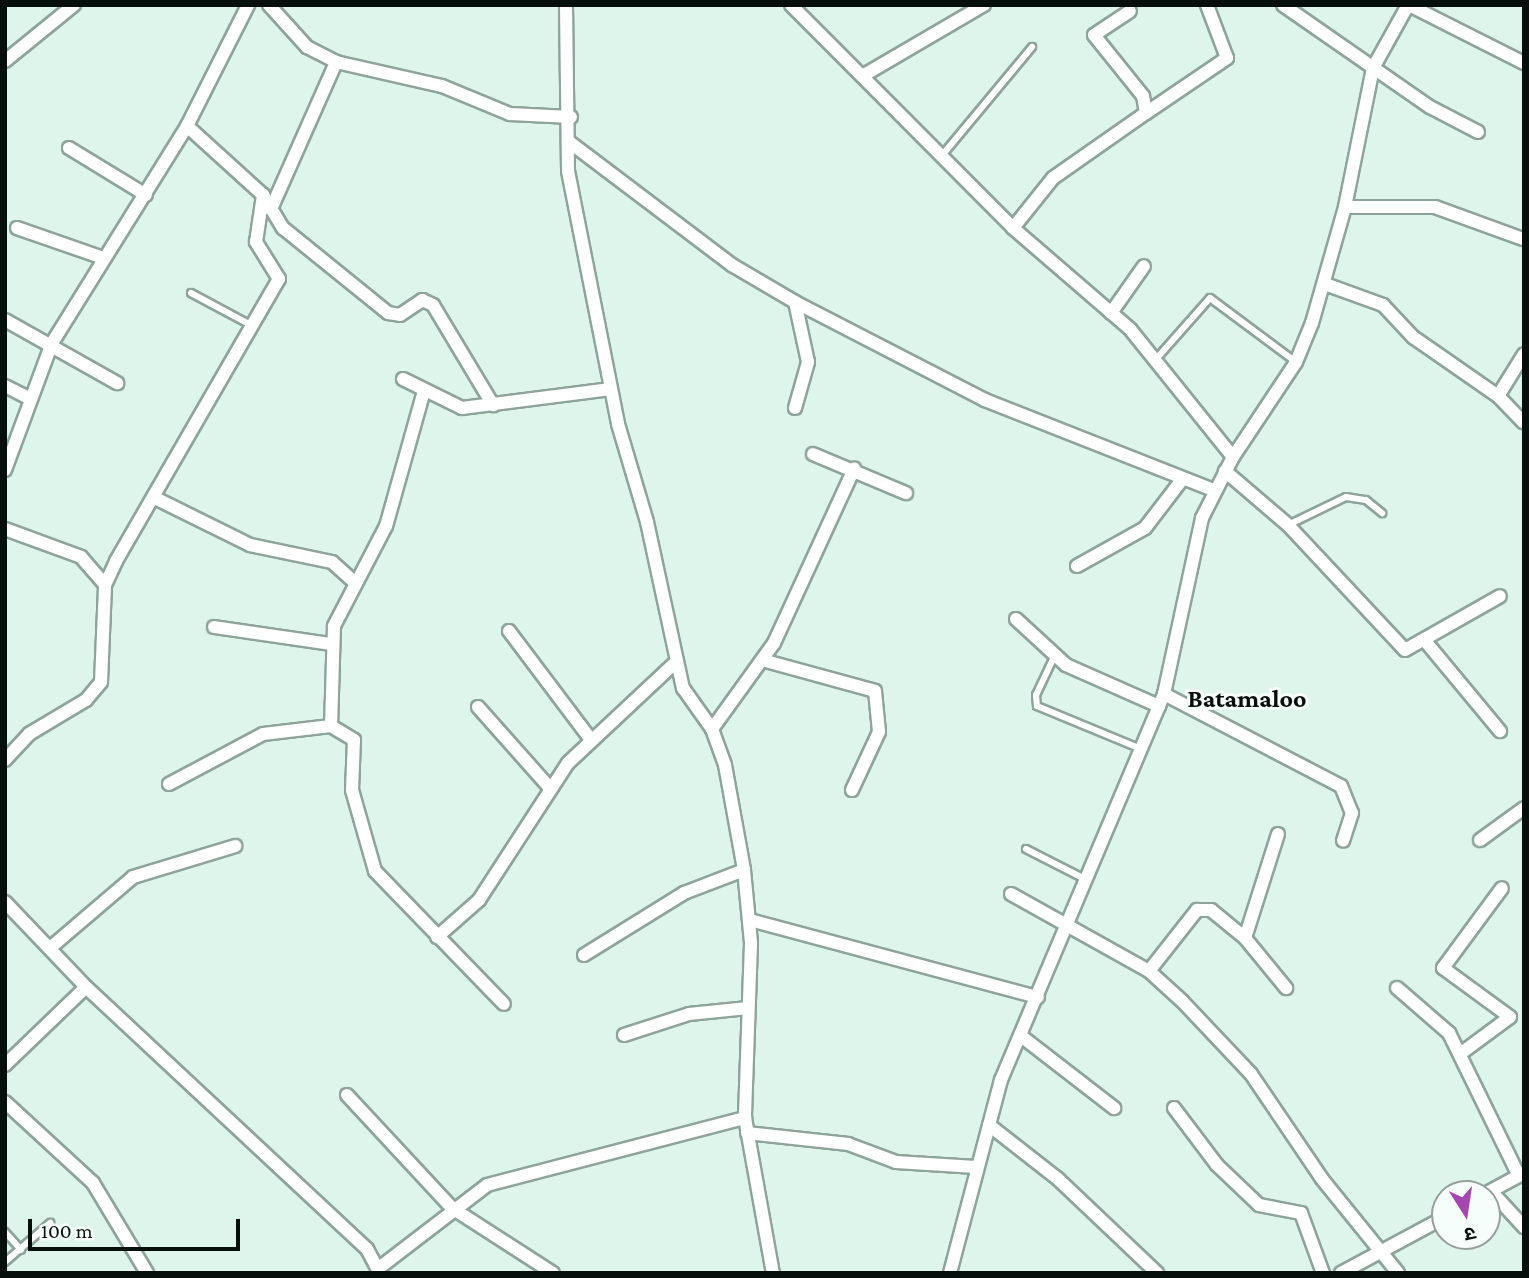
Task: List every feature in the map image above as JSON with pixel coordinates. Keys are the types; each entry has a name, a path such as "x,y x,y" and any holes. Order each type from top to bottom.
{"street":[{"path":"5,61 74,5"},
{"path":"5,470 52,343 187,126 248,5"},
{"path":"269,5 307,47 336,62 442,86 510,114 571,117"},
{"path":"566,5 571,190 611,389 683,688 712,729 725,765 744,870 750,920 745,1118 773,1273"},
{"path":"863,75 954,11 984,5"},
{"path":"1013,228 1053,178 1227,58 1207,5"},
{"path":"1283,5 1373,68 1478,132"},
{"path":"951,1272 976,1167 1021,1036 1161,700 1199,531 1214,490 1296,362 1325,284 1345,207 1373,68 1408,5 1524,63"},
{"path":"796,7 944,153 1013,228 1111,313 1157,358 1233,457"},
{"path":"1130,11 1094,35 1143,96 1146,113"},
{"path":"271,209 336,62"},
{"path":"187,126 263,195 283,228 388,313 400,315 422,300 433,305 494,405"},
{"path":"568,141 732,265 795,302 985,400 1181,481 1214,490"},
{"path":"69,148 146,195"},
{"path":"5,760 29,734 86,700 101,682 106,585 279,279 256,242 263,195"},
{"path":"1345,207 1435,207 1523,239"},
{"path":"17,228 103,258"},
{"path":"1111,313 1144,267"},
{"path":"1325,284 1383,305 1413,337 1498,396 1524,423"},
{"path":"795,302 807,362 795,408"},
{"path":"5,320 52,343 117,383"},
{"path":"1498,396 1524,354"},
{"path":"402,379 454,407 494,405 611,389"},
{"path":"5,386 30,399"},
{"path":"331,726 331,644 354,582 395,503 424,391"},
{"path":"813,454 906,493"},
{"path":"712,729 762,660 854,469"},
{"path":"1225,471 1288,525 1396,645 1414,649 1500,596"},
{"path":"1077,566 1145,528 1181,481"},
{"path":"153,498 250,545 332,562 354,582"},
{"path":"5,528 81,557 106,585"},
{"path":"1016,619 1054,657 1161,700 1341,786 1352,813 1343,841"},
{"path":"214,627 331,644"},
{"path":"509,631 591,740"},
{"path":"1426,642 1500,731"},
{"path":"762,660 875,691 879,732 852,790"},
{"path":"437,937 479,900 549,787 591,740 676,662"},
{"path":"478,707 549,787"},
{"path":"169,784 263,734 331,726 354,740 352,790 372,864 437,937 503,1004"},
{"path":"1480,840 1524,808"},
{"path":"1245,938 1278,834"},
{"path":"50,948 133,877 235,846"},
{"path":"584,955 684,894 744,870"},
{"path":"1460,1054 1510,1017 1443,968 1502,888"},
{"path":"1012,894 1149,971 1251,1074 1380,1254 1398,1273"},
{"path":"5,902 86,987 221,1106 380,1270 452,1208 506,1178 745,1118"},
{"path":"1149,971 1197,910 1211,910 1245,938 1286,988"},
{"path":"750,920 1038,998"},
{"path":"5,1065 86,987"},
{"path":"1397,988 1444,1025 1460,1054 1521,1175 1501,1185"},
{"path":"624,1035 689,1014 748,1008"},
{"path":"1021,1036 1114,1108"},
{"path":"347,1095 452,1208 553,1273"},
{"path":"5,1102 93,1183 147,1273"},
{"path":"1174,1108 1244,1192 1267,1209 1301,1213 1323,1273"},
{"path":"989,1125 1058,1179 1157,1273"},
{"path":"747,1133 848,1144 896,1162 976,1167"},
{"path":"1501,1205 1524,1227"},
{"path":"1345,1272 1431,1225"}],"lane":[{"path":"944,153 1032,47"},
{"path":"191,293 251,326"},
{"path":"1157,358 1210,298 1296,362"},
{"path":"1288,525 1346,497 1366,500 1382,513"},
{"path":"1054,657 1036,695 1037,706 1139,748"},
{"path":"1026,849 1087,880"},
{"path":"5,1262 50,1223"},
{"path":"5,1232 21,1250"}],"district":[{"name":"Batamaloo","path":"1247,699"}]}
